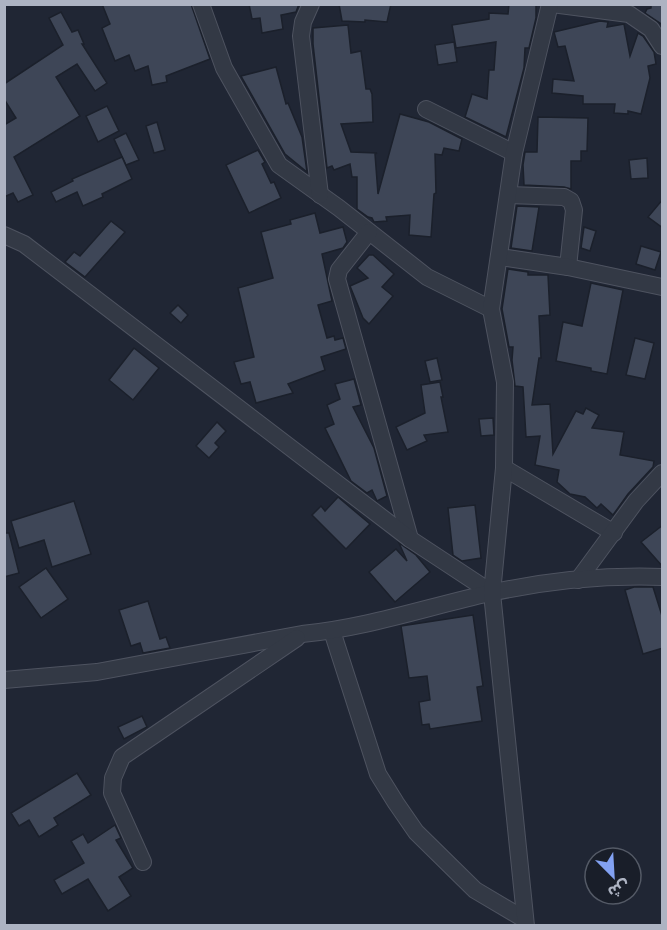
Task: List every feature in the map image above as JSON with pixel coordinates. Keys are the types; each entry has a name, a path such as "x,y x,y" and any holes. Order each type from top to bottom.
{"street":[{"path":"201,4 224,68 279,165 427,277 491,309"},
{"path":"311,4 303,22 301,36 320,195"},
{"path":"525,922 492,593 504,468 505,382 491,309 514,153 551,4 629,14 651,29 663,45"},
{"path":"426,109 514,153"},
{"path":"509,195 564,197 571,201 574,210 568,267"},
{"path":"369,232 339,270 338,279 410,539"},
{"path":"4,235 24,244 410,539 492,593"},
{"path":"500,257 568,267 663,287"},
{"path":"504,468 614,532"},
{"path":"578,580 636,501 663,473"},
{"path":"4,680 97,672 302,634 332,632 492,593 578,580 663,577"},
{"path":"332,632 378,774 396,804 416,832 475,890 525,922"},
{"path":"143,862 112,793 113,778 122,756 302,634"}],"building":[{"path":"102,4 191,4 210,59 166,76 167,82 152,85 148,66 135,71 129,55 115,61 102,28 110,24"},
{"path":"249,4 299,4 296,12 281,15 283,29 262,33 260,18 252,19"},
{"path":"339,4 391,4 387,22 365,20 365,22 342,21"},
{"path":"509,4 536,4 536,18 529,48 525,48 524,68 506,137 465,117 472,94 487,99 489,70 494,70 496,42 456,48 452,25 489,19 489,13 508,14"},
{"path":"651,4 663,4 663,25 645,13 651,8"},
{"path":"61,12 72,32 78,30 84,44 82,44 107,83 95,91 77,64 56,77 80,116 14,157 33,195 18,202 13,193 4,197 4,125 16,118 4,99 4,84 63,45 49,18"},
{"path":"600,21 608,22 607,27 624,24 630,56 638,33 643,36 654,52 656,64 648,66 650,78 641,114 628,111 628,114 614,113 615,104 583,104 583,96 552,93 553,79 574,81 565,46 558,47 554,32"},
{"path":"348,25 351,53 361,51 366,89 370,89 372,94 373,122 341,124 351,152 377,153 375,154 378,194 400,114 429,122 462,139 459,151 444,148 442,155 435,154 436,193 434,194 431,237 409,235 410,215 386,217 387,221 374,222 372,218 357,209 357,177 352,177 350,164 334,170 332,166 327,168 313,28"},
{"path":"454,42 457,62 438,65 435,45"},
{"path":"276,67 286,104 288,103 302,137 307,172 285,154 241,76"},
{"path":"107,106 119,131 98,142 86,116"},
{"path":"538,117 588,118 587,151 581,151 581,161 571,161 571,189 524,185 525,152 537,152"},
{"path":"157,122 165,150 154,153 146,126"},
{"path":"126,133 139,160 126,165 114,139"},
{"path":"258,150 265,162 262,164 271,183 274,182 281,198 249,213 226,165"},
{"path":"122,157 132,179 83,206 77,192 56,202 51,192 73,181 72,179"},
{"path":"647,158 648,178 631,179 629,160"},
{"path":"663,199 663,228 648,217"},
{"path":"517,206 539,207 532,251 511,248"},
{"path":"315,213 320,233 343,227 347,242 343,248 322,254 332,301 318,305 327,338 334,336 335,340 343,338 346,349 321,357 325,370 288,384 293,393 256,403 250,382 241,384 234,362 254,357 238,288 273,278 261,232 291,224 290,220"},
{"path":"111,221 125,232 85,277 65,262 74,252 80,256"},
{"path":"584,227 596,231 590,251 581,248"},
{"path":"641,246 661,252 655,270 636,264"},
{"path":"369,255 373,255 394,274 382,287 393,296 369,324 363,318 350,286 368,278 357,268"},
{"path":"508,269 528,272 528,275 548,275 550,315 539,316 541,358 539,358 532,405 550,404 553,454 576,411 583,414 586,408 599,415 592,428 624,432 620,455 654,461 653,467 628,494 613,515 601,504 597,508 585,497 570,494 557,482 559,470 535,465 540,436 526,437 523,387 515,386 513,347 509,347 502,309"},
{"path":"591,283 623,290 607,374 591,371 591,368 556,361 563,322 582,326"},
{"path":"178,305 188,315 181,323 170,313"},
{"path":"635,338 654,343 645,379 626,375"},
{"path":"134,348 159,368 133,400 109,380"},
{"path":"437,358 442,380 430,382 425,361"},
{"path":"354,379 361,405 353,407 374,448 387,496 377,501 372,490 367,493 351,481 325,428 334,424 327,405 340,399 335,384"},
{"path":"440,382 448,432 424,435 427,441 407,450 396,427 425,413 421,385"},
{"path":"493,418 494,435 481,436 479,419"},
{"path":"217,422 226,431 215,443 219,447 209,458 196,446"},
{"path":"338,497 370,524 346,549 312,515 321,506 325,511"},
{"path":"74,501 91,554 52,567 44,540 19,548 11,521"},
{"path":"475,505 481,558 462,561 453,555 448,508"},
{"path":"663,525 663,567 641,542"},
{"path":"4,533 9,533 19,573 4,577"},
{"path":"399,543 416,555 430,572 395,602 369,572 396,549 407,561"},
{"path":"46,568 68,599 41,618 19,587"},
{"path":"634,587 653,587 663,619 663,648 643,654 625,590"},
{"path":"148,601 160,639 166,637 170,648 143,653 140,643 131,646 119,610"},
{"path":"473,615 483,686 477,687 482,721 430,729 429,724 422,725 419,702 430,700 427,676 409,678 401,626"},
{"path":"142,716 147,727 124,739 118,727"},
{"path":"77,773 91,795 54,818 58,825 39,837 29,820 19,826 11,813"},
{"path":"115,825 121,838 116,840 133,868 119,877 131,896 108,911 88,879 62,894 54,880 84,863 71,841 83,834 88,843"}]}
